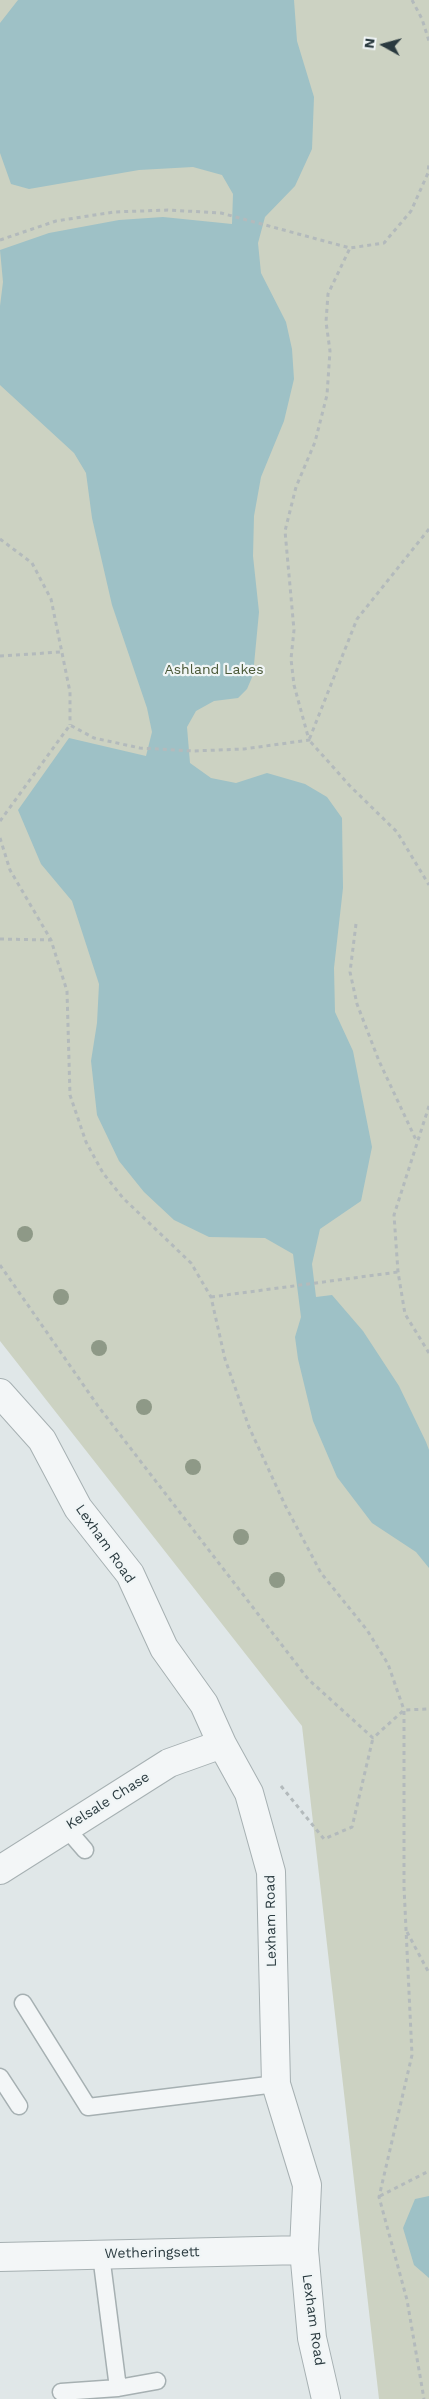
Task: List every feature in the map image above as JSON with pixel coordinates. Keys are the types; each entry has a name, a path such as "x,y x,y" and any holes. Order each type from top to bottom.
{"street":[{"name":"Lexham Road","path":"0,1393 42,1440 78,1508 130,1574 164,1648 204,1704 222,1744 249,1793 271,1872 276,2084 307,2185 304,2250 312,2338 326,2399"},
{"name":"Kelsale Chase","path":"0,1870 168,1763 222,1744"},
{"name":"Wetheringsett","path":"0,2257 304,2250"}],"lane":[{"path":"66,1828 85,1850"},
{"path":"23,2003 88,2107 276,2084"},
{"path":"0,2078 19,2106"},
{"path":"101,2255 118,2388"},
{"path":"61,2392 118,2388 157,2381"}],"path":[{"path":"412,0 422,19 429,41"},
{"path":"0,240 56,220 114,212 168,210 220,212 350,248 384,243 411,211 428,173 429,163"},
{"path":"350,248 328,294 326,322 330,351 327,395 315,442 296,487 285,531 294,630 291,659 294,684 309,740 349,785 397,832 429,885"},
{"path":"309,740 356,619 429,528"},
{"path":"0,539 32,563 52,599 70,692 70,725 0,821"},
{"path":"0,656 61,652"},
{"path":"70,725 94,738 140,748 193,751 244,749 309,740"},
{"path":"0,838 10,870 51,940 67,991 70,1095 86,1142 103,1173 123,1198 191,1263 211,1297 225,1359 240,1401 285,1505 322,1573 367,1630 388,1664 404,1710 404,1888 412,2055 379,2197 407,2300 424,2399"},
{"path":"356,924 350,972 357,1004 379,1062 417,1142"},
{"path":"0,939 51,940"},
{"path":"429,1106 394,1215 398,1272 405,1314 429,1353"},
{"path":"0,1264 98,1406 308,1679 372,1738"},
{"path":"211,1297 287,1286 320,1284 398,1272"},
{"path":"280,1785 324,1839 352,1827 372,1738 404,1710 429,1709"},
{"path":"406,1930 429,1973"},
{"path":"379,2197 429,2171"}],"green space":[{"name":"Ashland Lakes","path":"0,0 429,0 429,2399 379,2399 302,1726 0,1341"}],"water":[{"path":"18,0 294,0 297,41 314,97 312,149 295,186 265,217 258,243 261,273 286,322 292,349 294,379 284,421 261,477 254,516 253,556 259,612 253,675 247,689 238,698 214,701 196,711 187,727 190,763 211,778 236,783 267,773 305,784 327,797 342,818 343,888 334,968 335,1012 353,1051 372,1147 361,1201 320,1229 312,1264 316,1297 332,1295 363,1331 399,1386 426,1442 429,1450 429,1568 416,1552 372,1523 337,1477 313,1421 298,1359 295,1337 301,1317 293,1254 265,1238 209,1237 174,1220 144,1192 119,1161 97,1115 91,1061 97,1023 99,984 72,901 41,864 18,810 69,738 146,756 152,732 147,708 112,605 92,518 86,473 74,453 0,385 0,306 3,282 0,250 49,233 119,220 163,217 232,224 233,194 222,175 193,167 139,170 29,189 11,184 0,153 0,23"},
{"path":"429,2196 429,2278 414,2265 403,2228 415,2199"}]}
